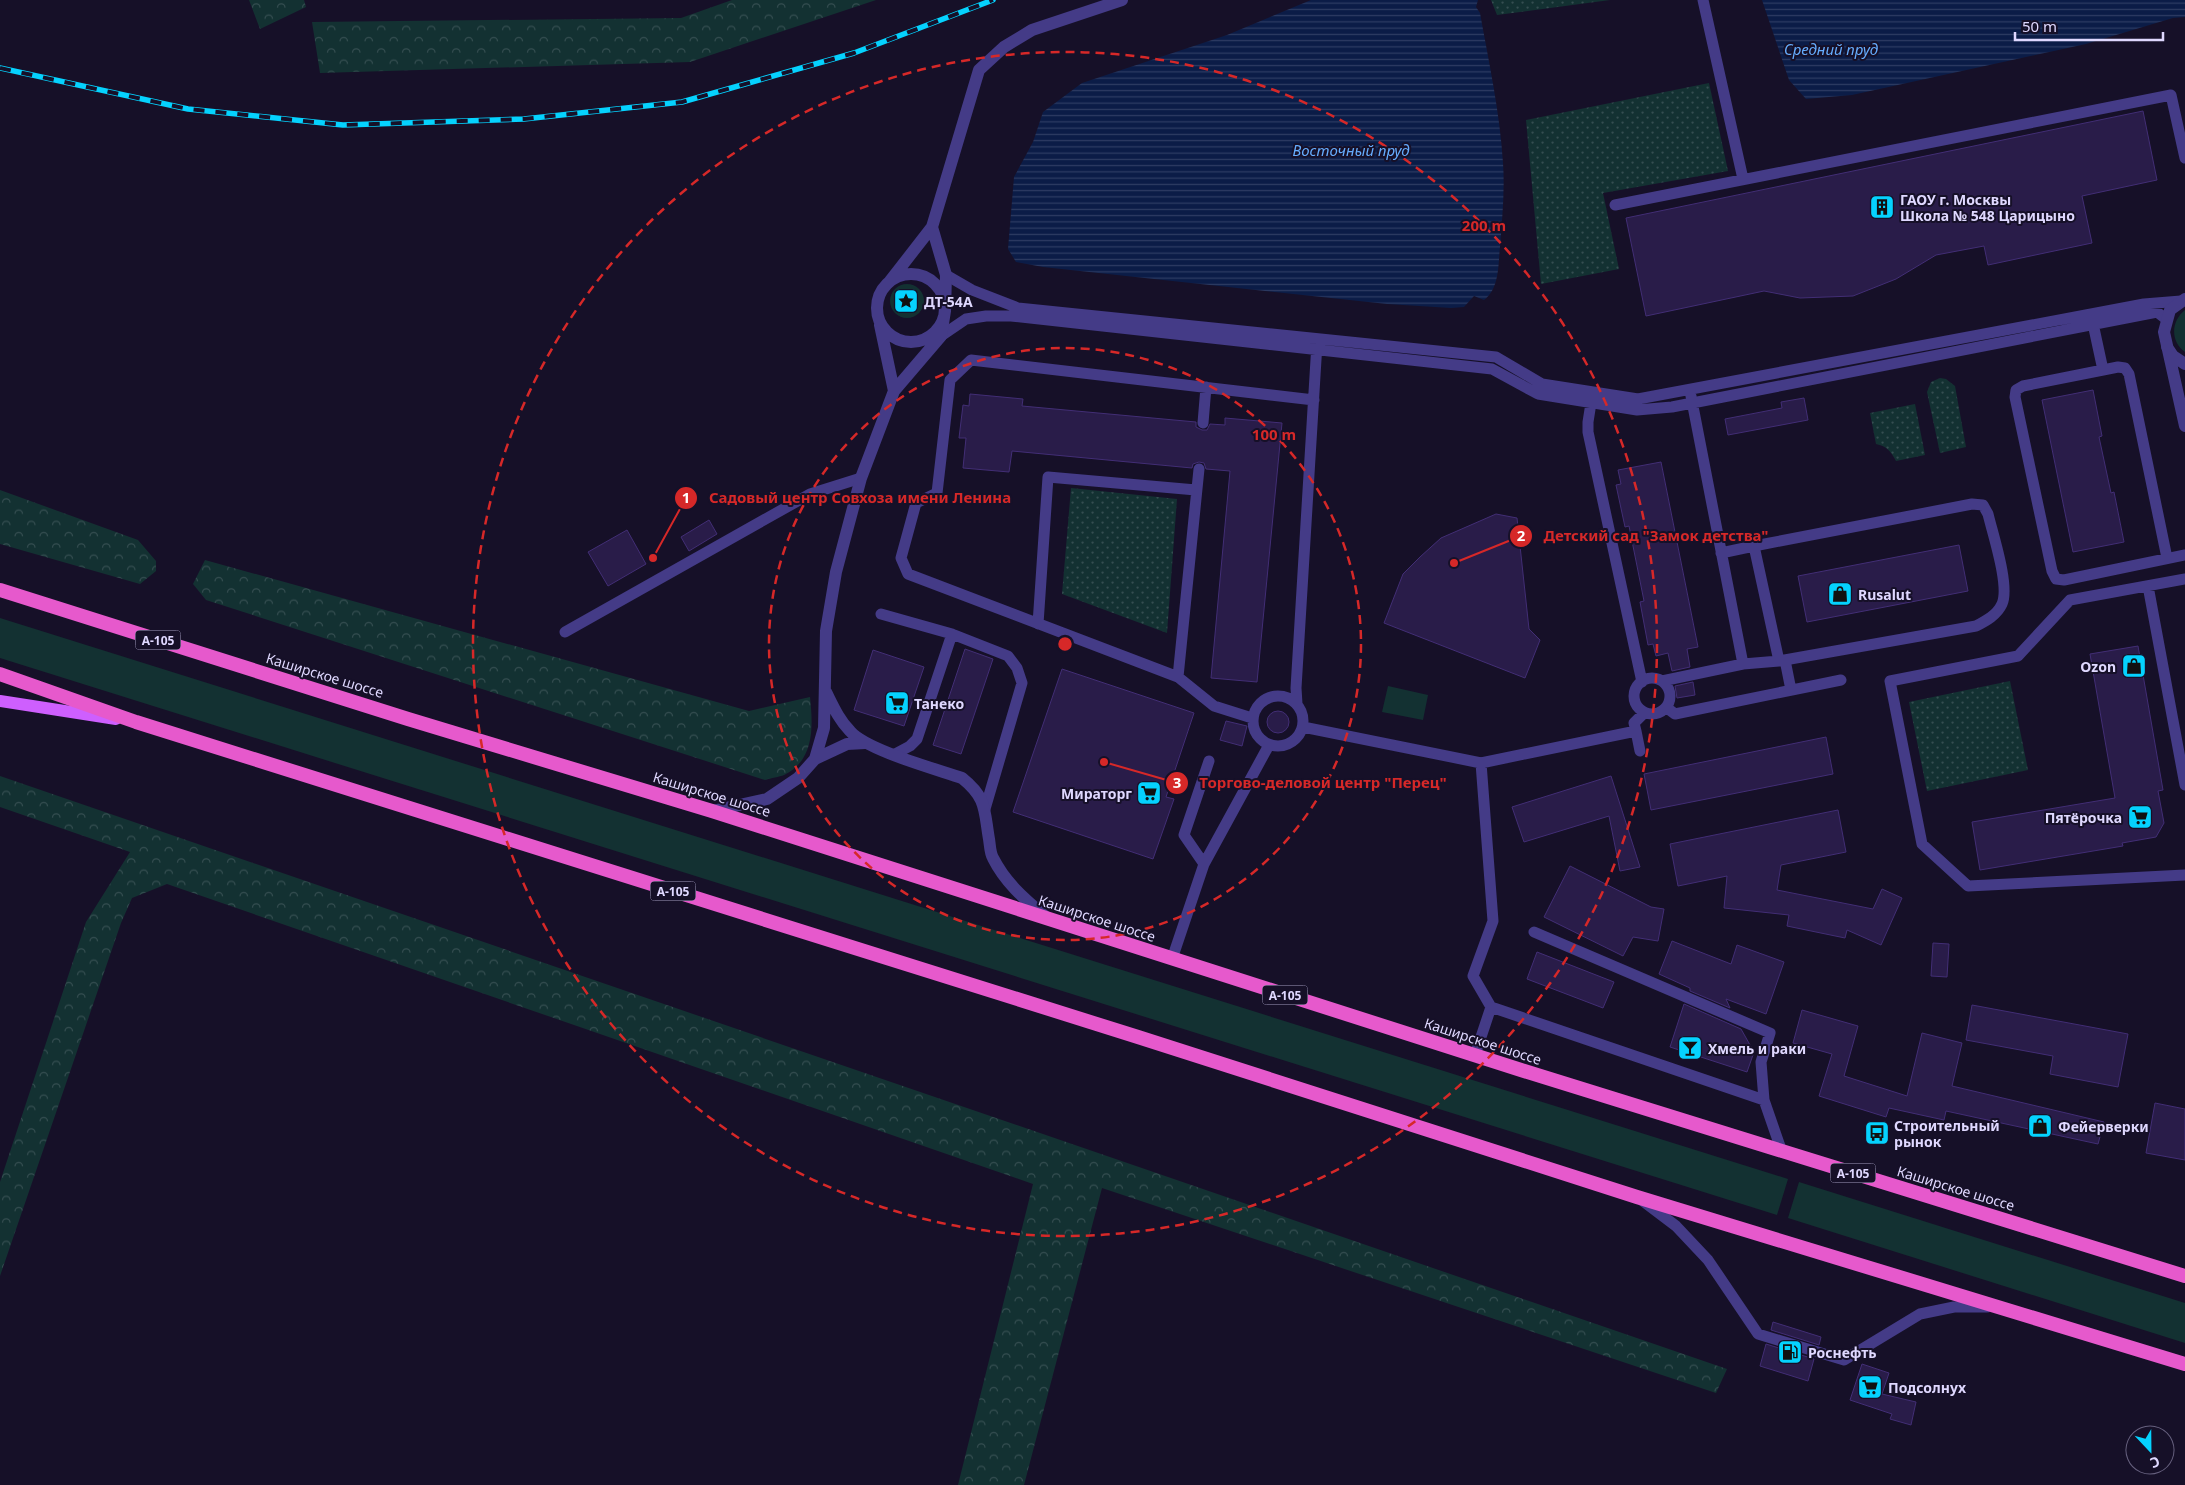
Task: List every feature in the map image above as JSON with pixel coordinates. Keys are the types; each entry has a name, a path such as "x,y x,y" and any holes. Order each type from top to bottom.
{"highway":[{"name":"Каширское шоссе","path":"0,590 712,811 1049,920 1782,1152 2185,1276"},
{"name":"А-105","path":"0,674 136,722 1138,1037 1637,1197 2185,1364"}],"main road":[{"path":"0,701 136,722"}],"street":[{"path":"894,391 877,312 878,300 882,289 932,227 979,70 1004,47 1032,30 1122,0"},
{"path":"815,759 824,728 826,631 836,572 861,478 894,391 941,336 945,311 946,275 932,227"},
{"path":"880,323 886,332 895,339 917,342 928,338 936,331 945,311 944,300 940,290 927,279 912,274 900,276 890,281"},
{"path":"2183,300 2170,310 2164,332 2185,426"},
{"path":"2166,345 2173,356 2185,364"},
{"path":"825,690 836,713 850,732 865,743 962,778 973,787 982,798 992,856 1011,886 1049,920"},
{"path":"712,811 767,799 798,778 815,759 847,744 865,743"}],"lane":[{"path":"1703,0 1743,179"},
{"path":"1615,205 2171,95 2185,158"},
{"path":"946,275 991,299 1018,308 1317,344 1492,369 1538,394 1637,410 1692,403 2092,320 2144,304 2183,300"},
{"path":"941,336 966,319 986,316 1011,316 1317,344 1496,357 1542,384 1638,399 2092,320 2158,312 2166,319"},
{"path":"2092,320 2102,370"},
{"path":"1297,704 1296,688 1317,344"},
{"path":"1252,718 1214,706 1178,676 908,574 901,558 916,503 937,493 950,380 971,360 1314,400"},
{"path":"2167,558 2129,374 2126,368 2118,367 2102,370 2023,386 2016,390 2015,397 2052,571 2056,579 2064,580 2185,555"},
{"path":"1203,423 1206,387"},
{"path":"1689,389 1743,664"},
{"path":"1591,403 1588,432 1642,682"},
{"path":"1178,676 1199,468"},
{"path":"1038,624 1048,477 1196,490"},
{"path":"565,632 810,494 861,478"},
{"path":"1662,681 1743,664 1782,661 1976,626 1990,619 2002,606 2006,592 1988,514 1983,505 1972,504 1721,553"},
{"path":"1754,546 1791,690"},
{"path":"2185,579 2070,600 2018,656 1890,681 1922,844 1968,886 2185,875"},
{"path":"2148,586 2185,784"},
{"path":"882,614 952,634 1008,656 1017,668 1022,683 985,809"},
{"path":"895,754 910,746 917,739 952,634"},
{"path":"1652,678 1662,681 1667,685 1670,693 1667,708 1660,713 1652,715 1644,713 1638,708 1634,700 1634,692 1638,685 1652,678"},
{"path":"1667,708 1675,714 1842,680"},
{"path":"1274,695 1283,696 1297,704 1302,711 1303,727 1293,741 1278,746 1269,745 1256,734 1252,718 1260,703 1274,695"},
{"path":"1640,751 1634,723 1644,713"},
{"path":"1303,727 1481,763 1636,731"},
{"path":"1172,959 1204,864 1269,745"},
{"path":"1204,864 1184,836 1209,761"},
{"path":"1481,763 1486,905 1493,921 1474,976 1491,1007 1764,1100"},
{"path":"1534,932 1770,1033 1761,1062 1764,1100 1782,1152"},
{"path":"1475,1055 1491,1007"},
{"path":"1637,1197 1676,1226 1708,1260 1758,1334 1787,1343 1844,1360 1920,1314 1954,1307 1996,1307"}],"green space":[{"path":"249,0 304,0 306,7 260,29"},
{"path":"732,0 876,0 690,62 320,73 312,22 681,18"},
{"path":"1491,0 1610,0 1497,15"},
{"path":"1709,83 1728,171 1603,193 1619,269 1541,284 1526,120"},
{"path":"907,284 914,285 919,289 923,294 923,308 919,313 914,317 907,318 900,317 895,313 891,308 890,301 891,294 895,289 900,285"},
{"path":"2185,310 2185,352 2177,342 2174,331 2177,320"},
{"path":"1940,378 1946,379 1955,386 1966,447 1940,453 1927,392 1931,382"},
{"path":"1915,404 1925,455 1896,461 1888,450 1876,444 1870,413"},
{"path":"1071,488 1177,499 1167,633 1062,594"},
{"path":"0,490 138,540 156,561 156,571 140,584 0,544"},
{"path":"205,560 749,711 810,697 812,719 807,751 802,761 794,769 784,775 765,780 206,600 193,584"},
{"path":"0,618 1788,1179 1777,1215 0,658"},
{"path":"2010,681 2028,770 1927,791 1909,702"},
{"path":"1388,686 1428,695 1423,720 1382,712"},
{"path":"0,776 1727,1369 1716,1393 1102,1188 1024,1485 958,1485 1033,1184 167,884 132,898 121,923 0,1276 0,1182 86,922 130,852 0,807"},
{"path":"1799,1182 2185,1303 2185,1343 1788,1218"}],"water":[{"name":"Восточный пруд","path":"1311,0 1478,0 1476,7 1480,13 1497,107 1504,174 1496,282 1484,300 1474,296 1464,307 1451,308 1387,304 1043,267 1016,262 1008,249 1014,177 1033,142 1043,112 1082,83 1227,35"},
{"name":"Средний пруд","path":"1762,0 2185,0 2185,17 2173,18 2086,44 1852,95 1806,99 1789,80"}],"building":[{"name":"ГАОУ г. Москвы Школа № 548 Царицыно","path":"2143,111 2157,180 2082,196 2092,243 1988,265 1984,246 1936,255 1896,279 1853,296 1800,298 1764,291 1646,316 1626,218"},
{"path":"2093,390 2102,436 2099,437 2111,493 2114,492 2124,542 2073,552 2042,400"},
{"path":"970,394 1023,399 1022,406 1196,422 1196,427 1202,430 1207,430 1210,424 1225,425 1225,418 1282,423 1257,682 1211,678 1230,471 1206,469 1204,463 1199,462 1193,464 1192,468 1012,451 1009,472 963,468 966,438 959,438 963,405 969,406"},
{"path":"1804,398 1808,420 1728,435 1725,419 1782,408 1781,402"},
{"path":"1661,462 1698,647 1687,649 1690,667 1672,671 1668,653 1656,656 1653,644 1648,645 1640,602 1644,601 1629,526 1625,527 1616,485 1621,484 1618,470"},
{"path":"1496,514 1517,518 1529,629 1540,640 1525,678 1384,623 1403,574 1420,557 1441,538"},
{"path":"709,520 717,534 689,551 681,537"},
{"path":"627,530 646,564 608,586 588,552"},
{"path":"1959,545 1968,591 1807,622 1798,576"},
{"path":"2138,646 2163,790 2158,791 2164,823 2156,837 2122,843 2123,846 1980,870 1972,822 2115,798 2090,654"},
{"path":"965,649 993,659 961,754 933,745"},
{"path":"873,650 924,667 904,726 854,710"},
{"path":"1062,669 1194,713 1166,797 1174,799 1153,859 1013,812"},
{"path":"1693,682 1695,695 1677,698 1675,686"},
{"path":"1278,711 1288,718 1289,722 1282,732 1278,733 1268,726 1267,722 1274,712"},
{"path":"1226,721 1247,726 1242,746 1220,740"},
{"path":"1826,737 1833,774 1651,810 1644,774"},
{"path":"1611,776 1640,867 1620,871 1609,816 1524,842 1512,807"},
{"path":"1838,810 1846,852 1781,865 1777,890 1873,909 1882,889 1902,898 1881,945 1847,930 1845,938 1787,926 1789,915 1724,908 1727,876 1678,886 1670,844"},
{"path":"1570,866 1651,907 1664,909 1658,941 1633,937 1623,956 1544,917"},
{"path":"1672,941 1731,964 1737,945 1784,962 1766,1014 1726,999 1730,1008 1690,991 1690,988 1659,974"},
{"path":"1933,943 1949,944 1947,977 1931,976"},
{"path":"1537,952 1614,982 1603,1008 1527,979"},
{"path":"1684,1004 1741,1029 1754,1052 1747,1072 1670,1047"},
{"path":"1972,1005 2128,1034 2118,1087 2050,1074 2053,1056 1966,1040"},
{"path":"1802,1010 1858,1026 1844,1076 1907,1096 1922,1033 1962,1043 1952,1086 2104,1122 2098,1144 1946,1111 1944,1120 1889,1108 1886,1117 1819,1096 1832,1054 1793,1043"},
{"path":"2155,1103 2185,1109 2185,1160 2146,1153"},
{"path":"1773,1322 1821,1337 1819,1345 1771,1330"},
{"path":"1766,1344 1814,1359 1808,1381 1760,1366"},
{"path":"1862,1364 1889,1373 1882,1394 1916,1402 1911,1425 1890,1419 1892,1414 1850,1400"}],"railway":[{"path":"0,68 188,109 343,125 524,119 682,102 854,53 993,0"}],"place":[{"name":"ГАОУ г. Москвы Школа № 548 Царицыно","path":"1882,207"},
{"name":"ДТ-54А","path":"906,301"},
{"name":"Садовый центр Совхоза имени Ленина","path":"653,558"},
{"name":"Детский сад \"Замок детства\"","path":"1454,563"},
{"name":"Rusalut","path":"1840,594"},
{"name":"Ozon","path":"2134,666"},
{"name":"Танеко","path":"897,703"},
{"name":"Торгово-деловой центр \"Перец\"","path":"1104,762"},
{"name":"Мираторг","path":"1149,793"},
{"name":"Пятёрочка","path":"2140,817"},
{"name":"Хмель и раки","path":"1690,1048"},
{"name":"Фейерверки","path":"2040,1126"},
{"name":"Строительный рынок","path":"1877,1133"},
{"name":"Роснефть","path":"1790,1352"},
{"name":"Подсолнух","path":"1870,1387"}]}
